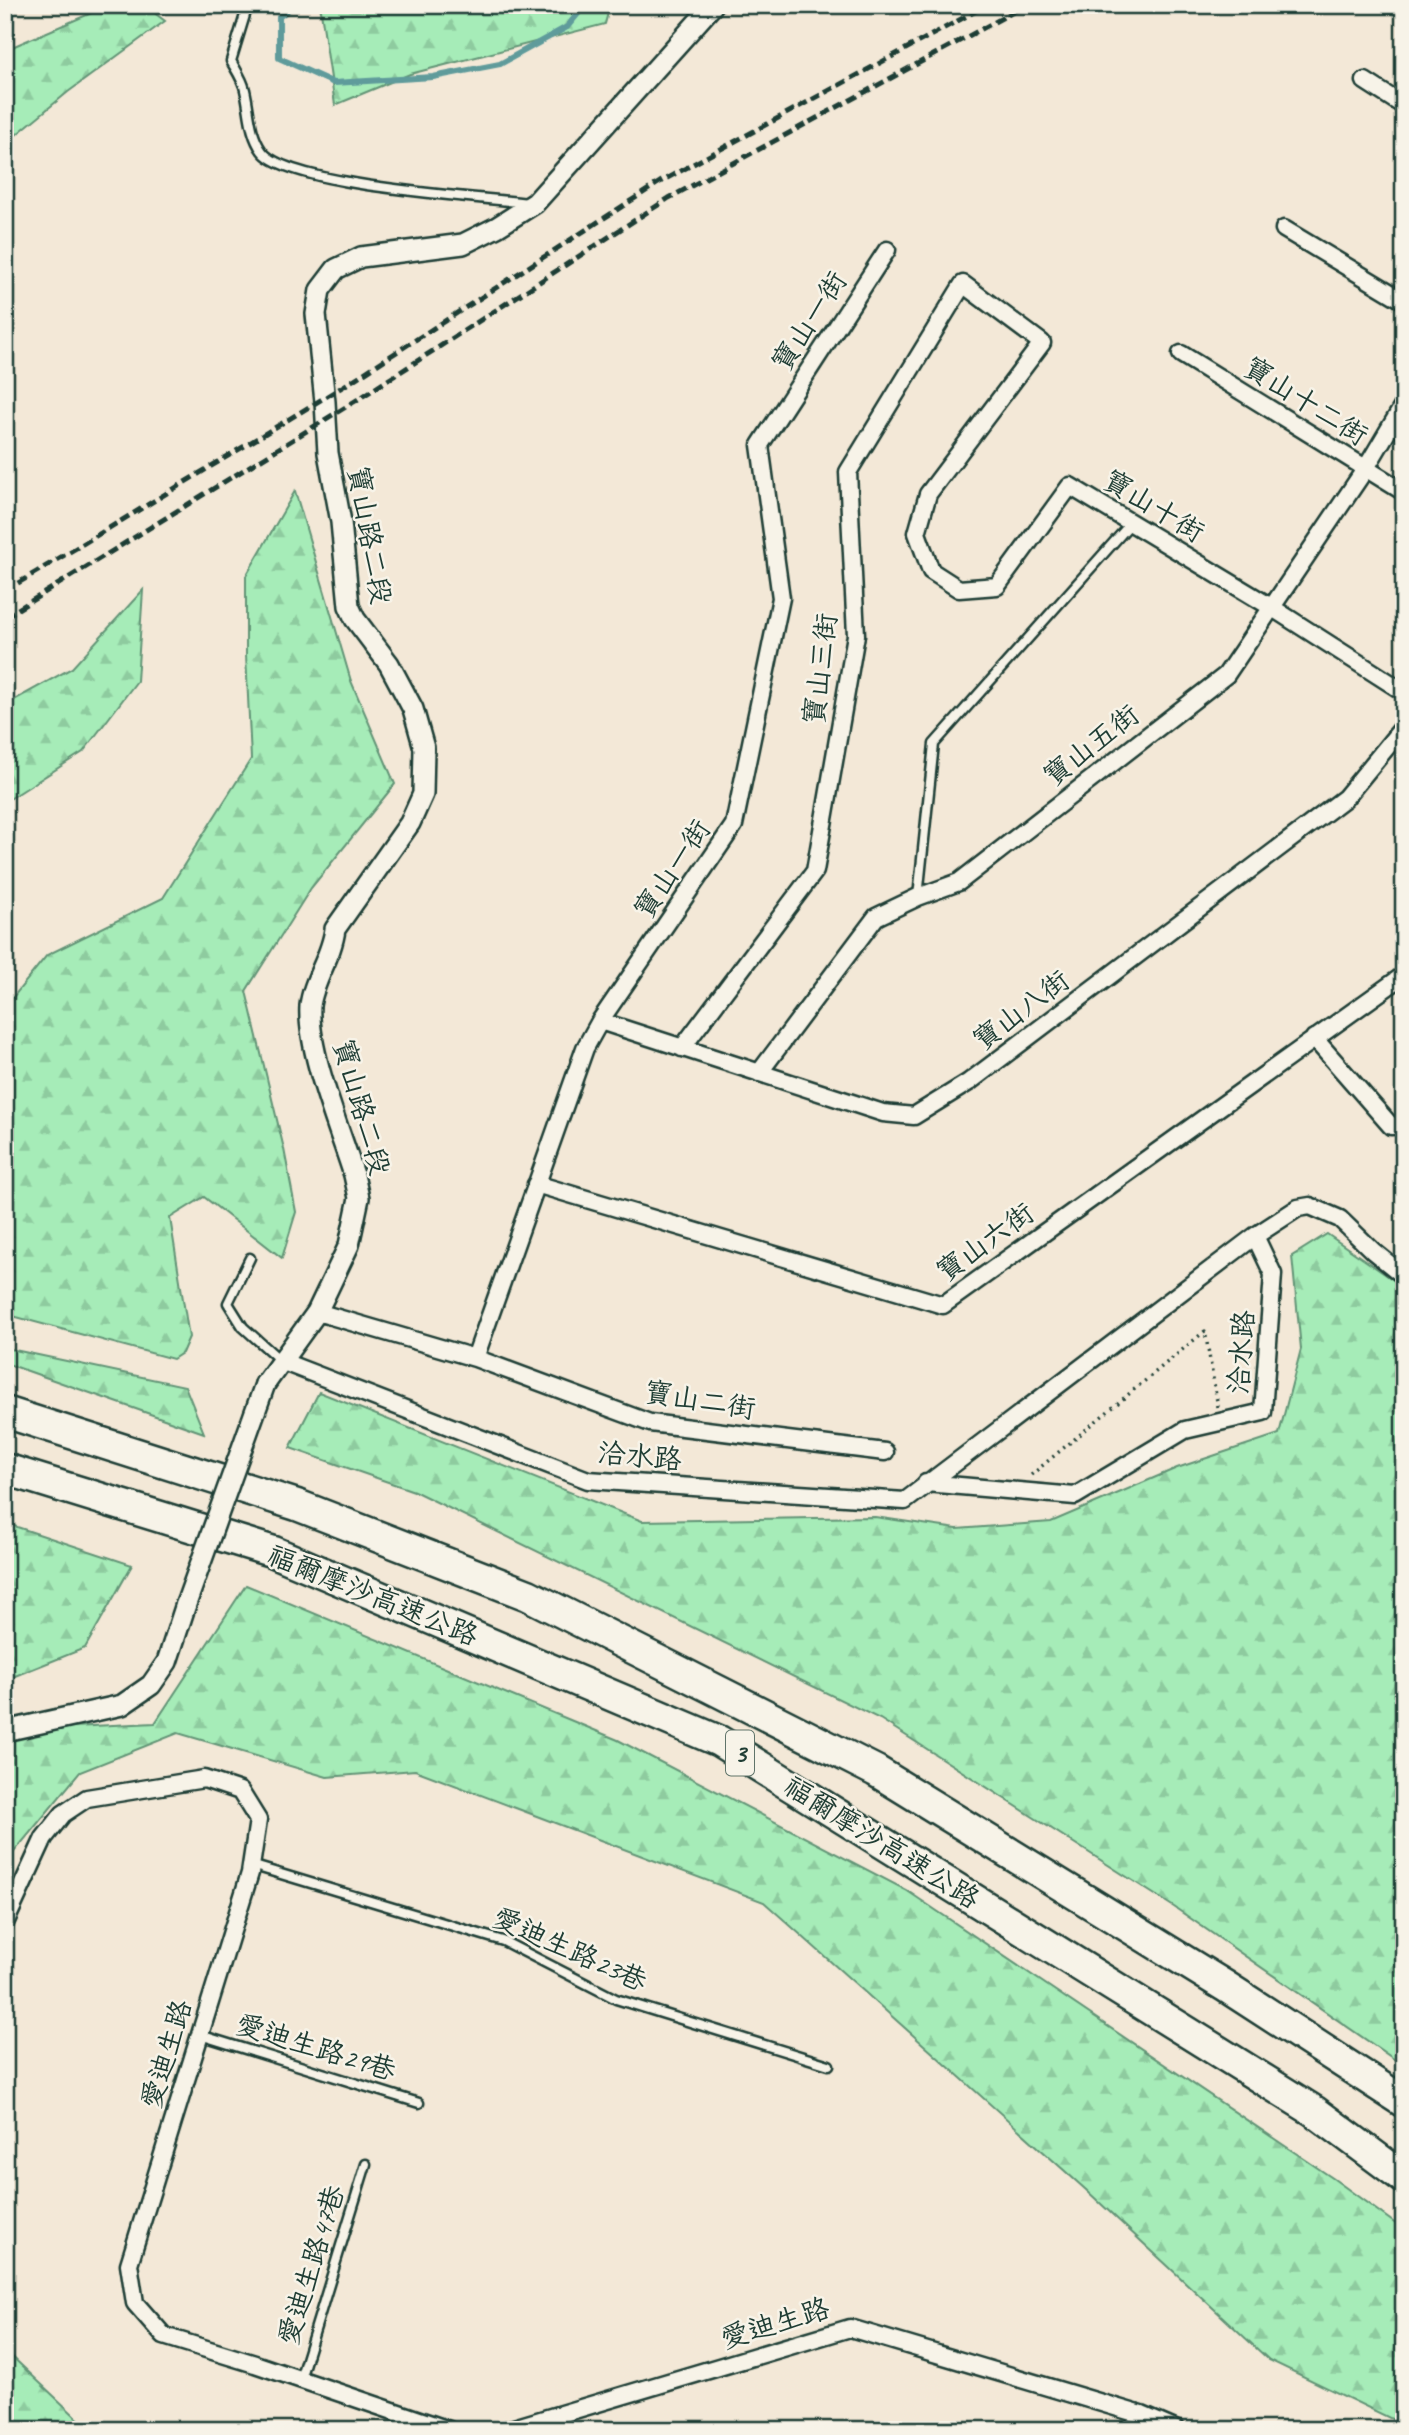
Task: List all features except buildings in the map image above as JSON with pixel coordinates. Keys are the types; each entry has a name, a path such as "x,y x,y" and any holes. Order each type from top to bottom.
{"highway":[{"name":"福爾摩沙高速公路","path":"5,1412 297,1506 528,1595 876,1771 1225,1986 1404,2102"},
{"name":"福爾摩沙高速公路","path":"5,1469 274,1552 719,1741 1314,2111 1404,2178"}],"street":[{"name":"寶山路二段","path":"5,1731 122,1705 151,1685 167,1662 265,1384 317,1312 349,1245 359,1198 311,1037 310,1004 334,941 335,929 410,823 422,794 424,748 413,709 389,664 355,619 349,606 341,522 328,453 316,314 320,290 336,269 361,257 463,244 535,204 662,61 701,22 713,5"},
{"path":"1365,81 1404,106"},
{"path":"1284,229 1404,301"},
{"name":"寶山一街","path":"475,1358 585,1048 600,1021 734,825 781,598 760,445 887,250"},
{"name":"寶山十街","path":"963,284 1042,343 928,494 917,533 931,571 959,589 997,586 1070,486 1271,607 1404,692"},
{"name":"寶山三街","path":"682,1048 815,872 856,635 848,472 963,284"},
{"name":"寶山十二街","path":"1181,354 1404,492"},
{"name":"寶山五街","path":"759,1073 876,917 918,897 959,882 1226,675 1366,468 1404,404"},
{"name":"寶山八街","path":"600,1021 883,1114 914,1116 969,1082 1345,798 1404,726"},
{"name":"寶山六街","path":"536,1184 943,1305 1404,975"},
{"path":"1314,1038 1391,1126 1404,1125"},
{"name":"洽水路","path":"281,1362 588,1480 905,1500 1255,1236 1298,1208 1310,1206 1340,1219 1404,1276"},
{"name":"洽水路","path":"926,1483 1075,1496 1185,1430 1263,1412 1273,1274 1255,1236"},
{"path":"317,1312 475,1358"},
{"name":"寶山二街","path":"475,1358 650,1423 885,1452"},
{"name":"愛迪生路","path":"5,1923 44,1838 63,1814 87,1798 204,1779 240,1791 258,1820 251,1865 129,2264 135,2303 164,2336 449,2430"},
{"name":"愛迪生路","path":"507,2430 850,2328 1140,2422 1177,2430"}],"lane":[{"path":"248,5 231,61 245,86 251,129 263,153 279,163 338,181 535,204"},
{"path":"918,897 934,744 1131,523"},
{"path":"250,1258 228,1303 243,1327 281,1362"},
{"name":"愛迪生路23巷","path":"251,1865 503,1941 616,1999 829,2065"},
{"name":"愛迪生路29巷","path":"200,2035 419,2103"},
{"name":"愛迪生路47巷","path":"300,2379 366,2164"}],"path":[{"path":"1014,1490 1205,1331 1220,1421"}],"green space":[{"path":"110,5 144,5 165,21 68,92 5,144 5,50"},
{"path":"320,5 610,5 605,24 410,74 335,105"},
{"path":"295,491 351,681 395,784 311,888 246,991 284,1149 296,1212 282,1258 204,1197 170,1218 189,1337 182,1353 173,1359 5,1314 5,1007 47,955 163,898 251,759 246,655 246,576"},
{"path":"143,590 137,681 83,752 5,802 5,705 72,668"},
{"path":"1327,1234 1395,1281 1404,1291 1404,2066 1174,1907 880,1719 414,1491 290,1448 319,1392 642,1521 875,1517 957,1529 1051,1522 1177,1468 1279,1434 1301,1349 1292,1256"},
{"path":"5,1348 185,1386 204,1433 5,1363"},
{"path":"5,1523 132,1565 85,1648 5,1680"},
{"path":"246,1585 618,1740 906,1890 1334,2179 1404,2230 1404,2425 1269,2360 1085,2189 764,1902 415,1770 327,1777 178,1733 80,1772 5,1863 5,1735 8,1730 155,1723"},
{"path":"5,2350 90,2430 5,2430"}],"waterway":[{"path":"294,5 279,17 279,58 334,83 433,77 500,64 567,27 585,5"}],"railway":[{"path":"5,591 347,384 660,182 987,5"},
{"path":"5,617 357,400 669,198 1026,5"}]}
